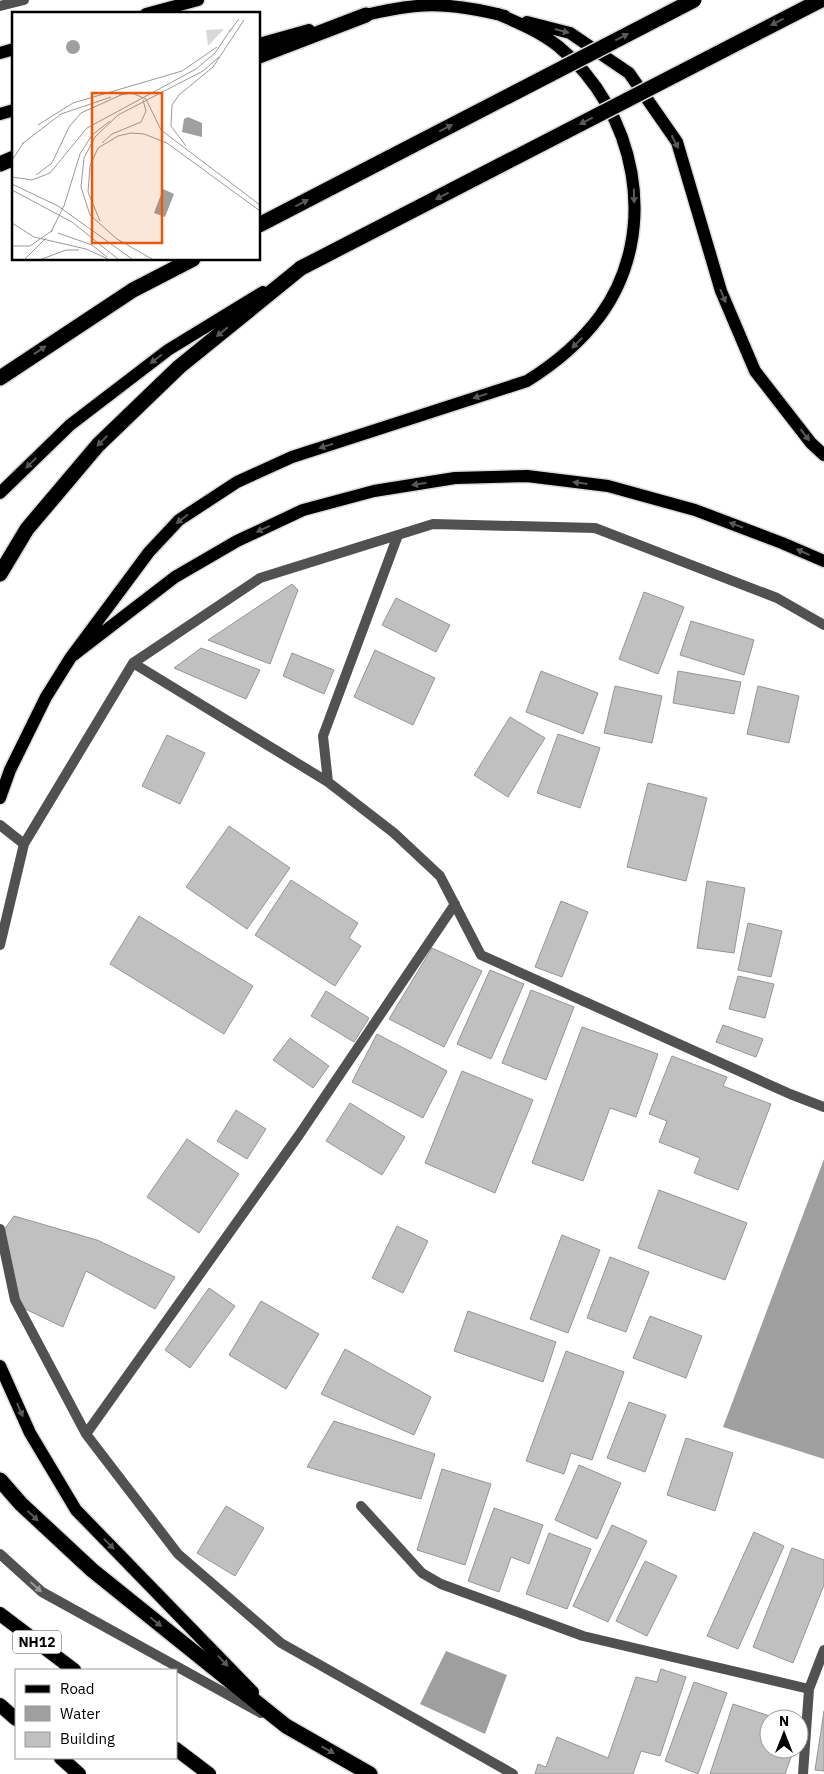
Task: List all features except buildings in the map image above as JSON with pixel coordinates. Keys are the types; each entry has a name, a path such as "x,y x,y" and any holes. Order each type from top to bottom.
{"highway":[{"path":"260,224 694,0"},
{"path":"0,574 27,529 98,445 179,367 301,268 821,0"},
{"path":"260,56 366,15"},
{"path":"0,164 12,159"},
{"path":"0,378 133,290 191,260"},
{"path":"0,1480 21,1504 92,1570 286,1726 370,1774"},
{"name":"NH12","path":"0,1614 73,1669"},
{"path":"0,1705 15,1718"},
{"path":"178,1751 209,1774"},
{"path":"62,1759 79,1774"}],"main road":[{"path":"153,12 198,0"},
{"path":"260,44 366,15 432,3 465,6 570,33 629,73 677,142 721,291 755,372 811,443 824,456"},
{"path":"0,798 10,770 46,697 71,657 149,552 179,520 237,482 292,457 527,380 555,363 580,340 605,307 617,285 628,254 634,221 634,188 629,155 618,124 602,94 582,68 557,46 529,27 498,14"},
{"path":"0,493 70,425 168,350 301,268"},
{"path":"71,657 175,577 237,541 303,510 374,491 455,478 528,476 608,486 695,510 782,542 824,561"},
{"path":"0,1366 30,1433 76,1510 286,1726"}],"street":[{"path":"0,6 24,0"},
{"path":"0,945 24,844 133,663 260,578 433,524 596,528 777,598 824,624"},
{"path":"328,782 323,736 398,535"},
{"path":"133,663 328,782 394,833 440,876 481,955 790,1094 824,1107"},
{"path":"0,825 24,844"},
{"path":"86,1434 299,1135 455,904"},
{"path":"0,1229 15,1300 86,1434 178,1554 281,1643 513,1774"},
{"path":"361,1506 422,1573 441,1584 583,1636 808,1689"},
{"path":"0,1554 42,1592 286,1726"},
{"path":"804,1774 808,1689 824,1650"}],"water":[{"path":"824,1159 824,1459 723,1427"},
{"path":"446,1651 507,1675 485,1734 420,1704"}]}
